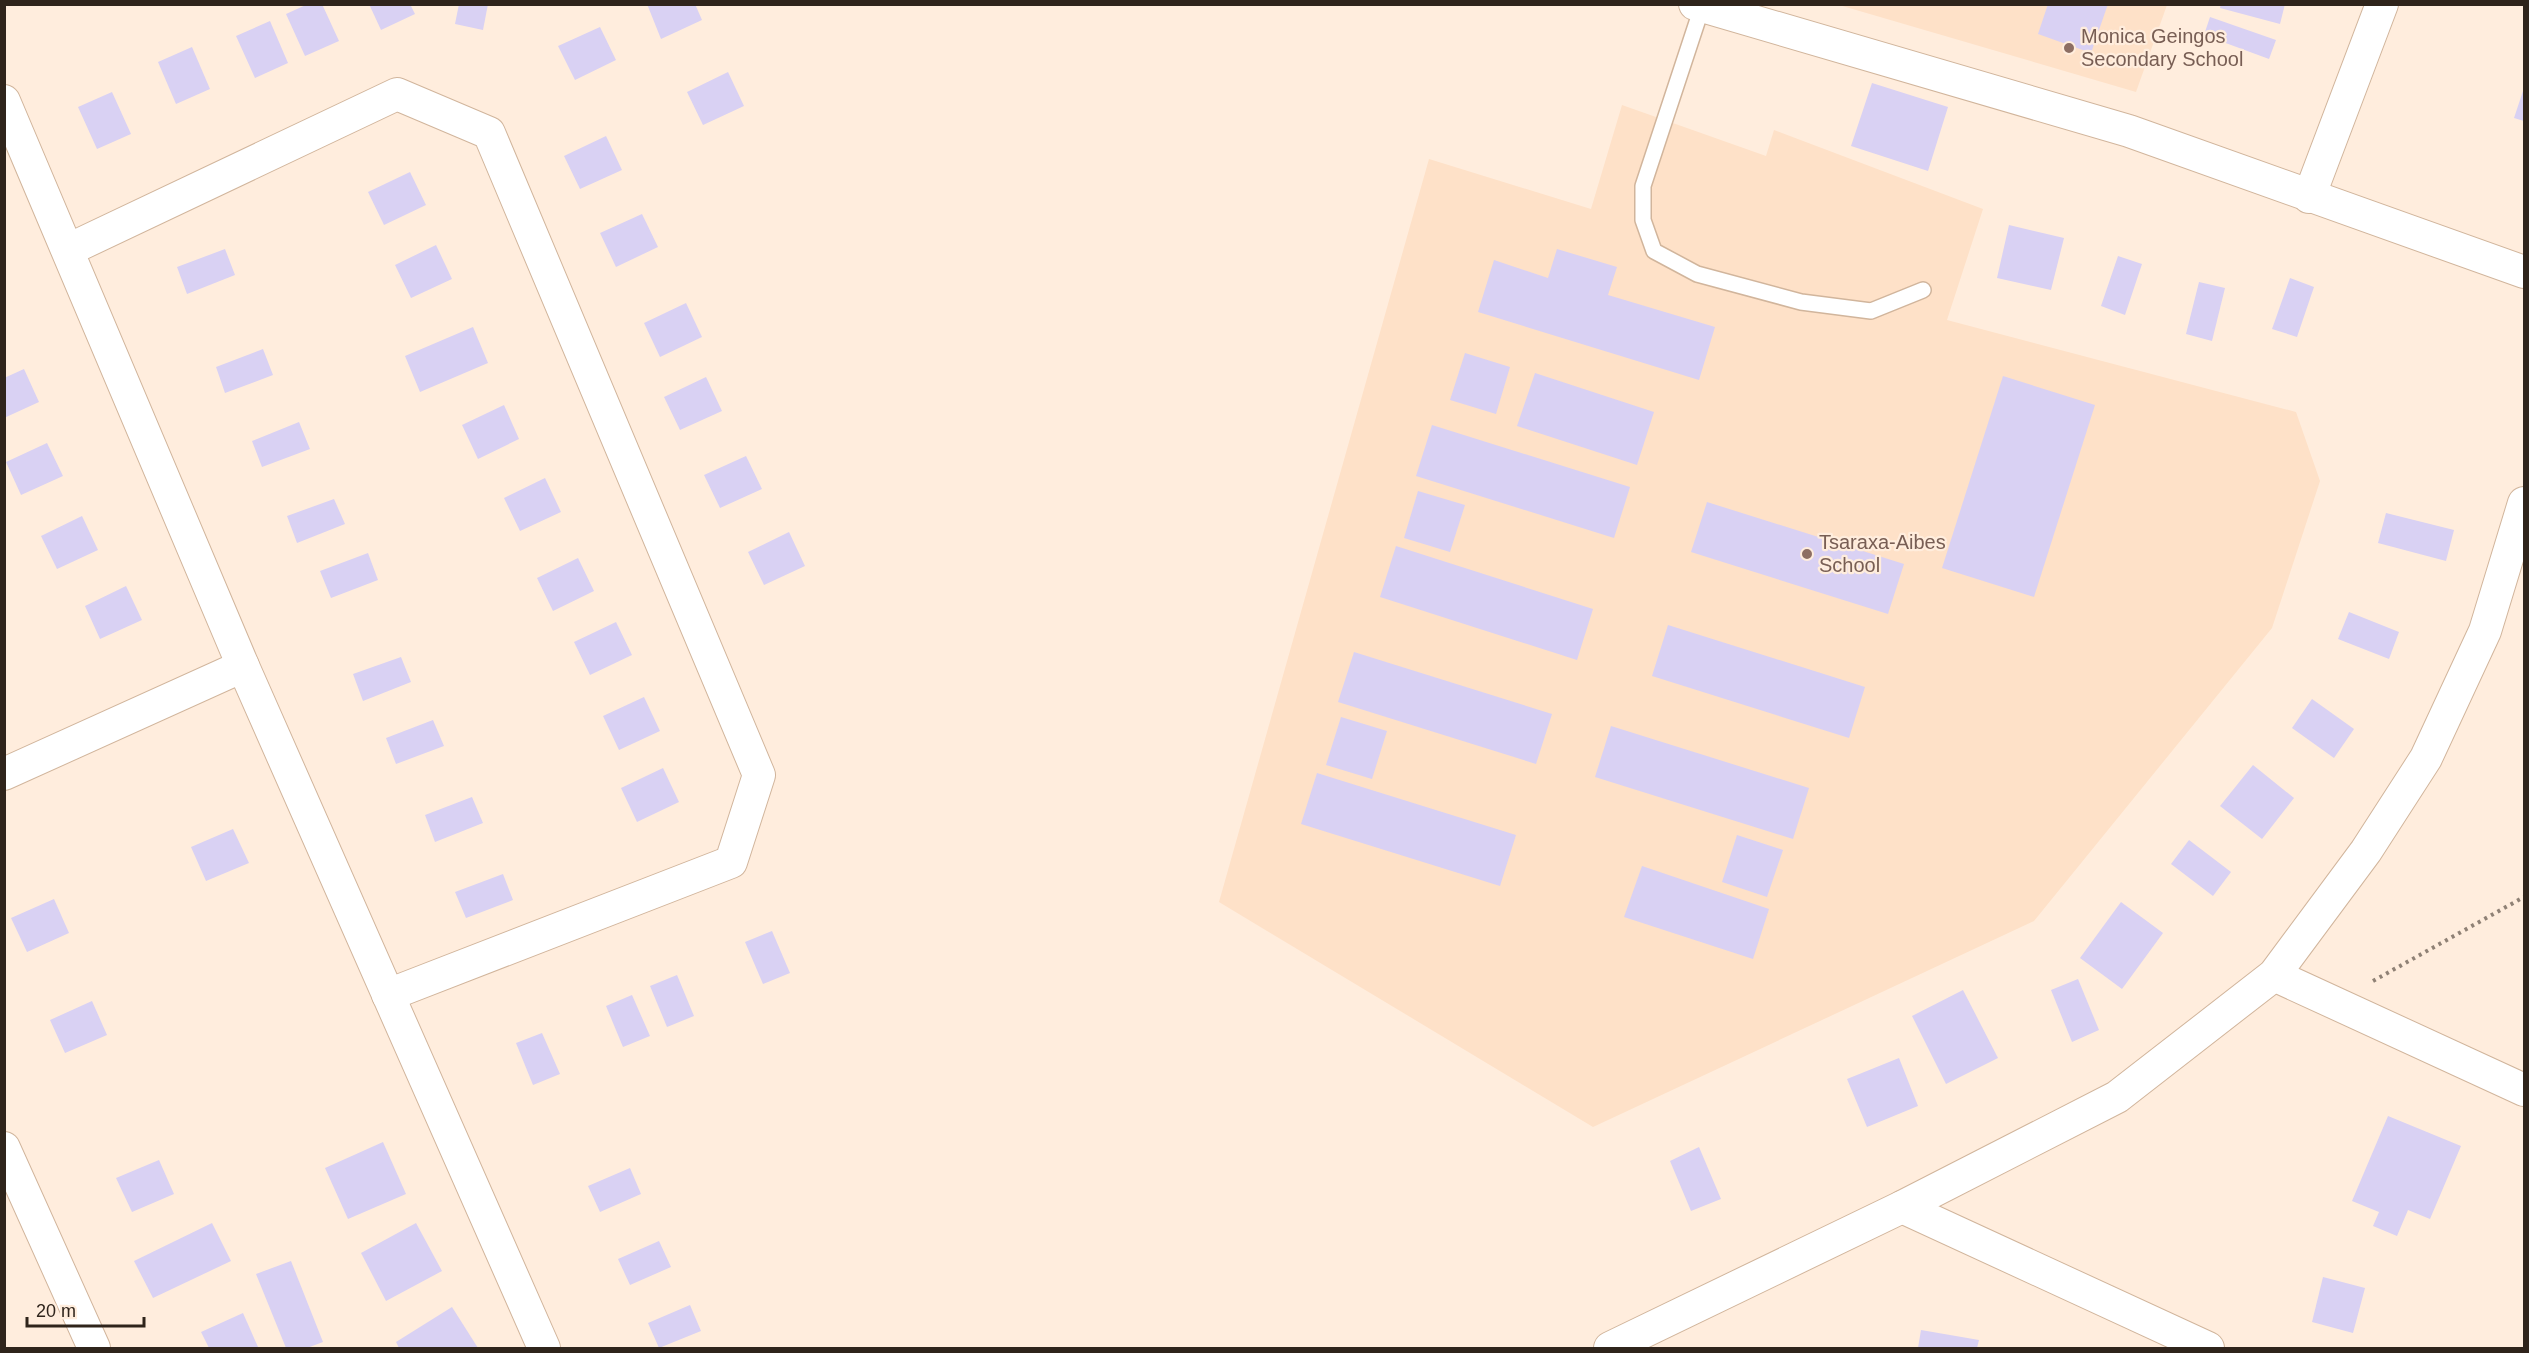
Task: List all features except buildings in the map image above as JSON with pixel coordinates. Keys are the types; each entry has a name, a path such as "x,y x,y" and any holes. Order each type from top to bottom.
{"street":[{"path":"2309,196 2382,4"},
{"path":"1699,6 2129,130 2524,272"},
{"path":"68,250 398,94 489,133 759,775 731,862 388,995"},
{"path":"4,101 243,666 544,1348"},
{"path":"1610,1348 1902,1207 2117,1097 2274,975 2366,851 2426,758 2485,631 2524,503"},
{"path":"4,774 243,666"},
{"path":"2274,975 2524,1090"},
{"path":"4,1148 94,1348"},
{"path":"1902,1207 2208,1348"}],"lane":[{"path":"1699,6 1643,186 1643,220 1654,251 1697,274 1801,302 1871,311 1923,290"}],"path":[{"path":"2334,1003 2524,897"}],"shaded area":[{"name":"Monica Geingos Secondary School","path":"1839,5 2167,5 2136,92"},
{"name":"Tsaraxa-Aibes School","path":"1622,105 1766,156 1774,130 1983,209 1947,320 2296,412 2320,481 2272,628 2034,921 1593,1127 1219,902 1429,159 1591,209"}],"place":[{"name":"Monica Geingos Secondary School","path":"2069,48"},
{"name":"Tsaraxa-Aibes School","path":"1807,554"}]}
